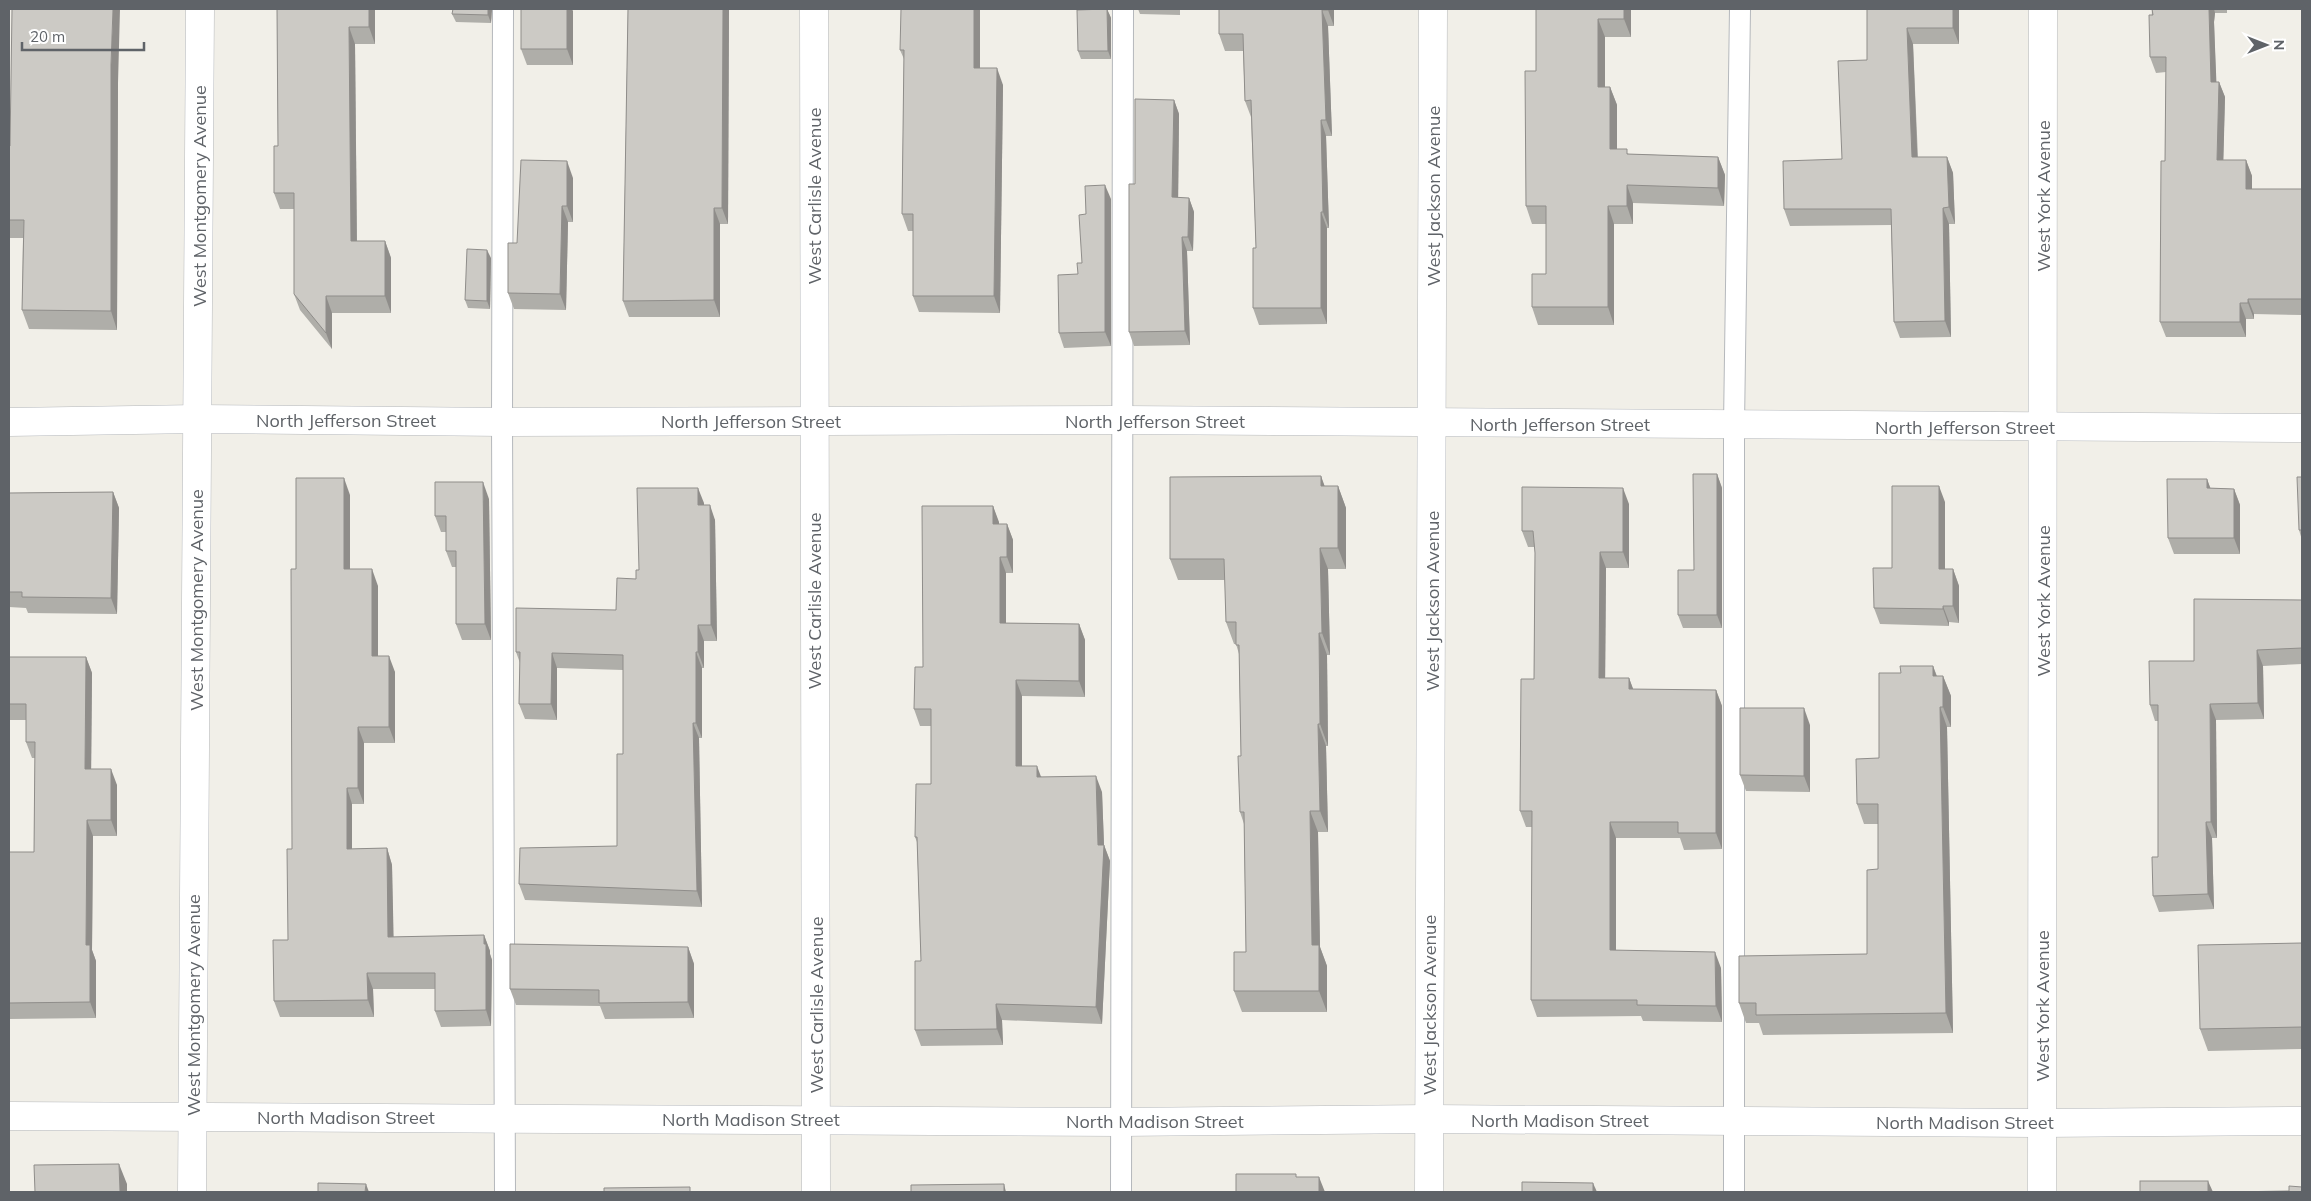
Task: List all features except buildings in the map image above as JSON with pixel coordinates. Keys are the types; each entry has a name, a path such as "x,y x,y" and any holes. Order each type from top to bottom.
{"street":[{"name":"West Montgomery Avenue","path":"192,1192 200,9"},
{"name":"West Carlisle Avenue","path":"814,9 816,1192"},
{"name":"West Jackson Avenue","path":"1428,1192 1433,423 1433,9"},
{"name":"West York Avenue","path":"2042,1192 2043,9"},
{"name":"North Jefferson Street","path":"9,422 197,419 502,422 1123,420 2043,428 2302,428"},
{"name":"North Madison Street","path":"9,1116 1121,1122 1428,1119 2042,1123 2302,1122"}],"lane":[{"path":"503,9 502,422 505,1192"},
{"path":"1122,1192 1123,9"},
{"path":"1734,1192 1734,425 1740,9"}]}
